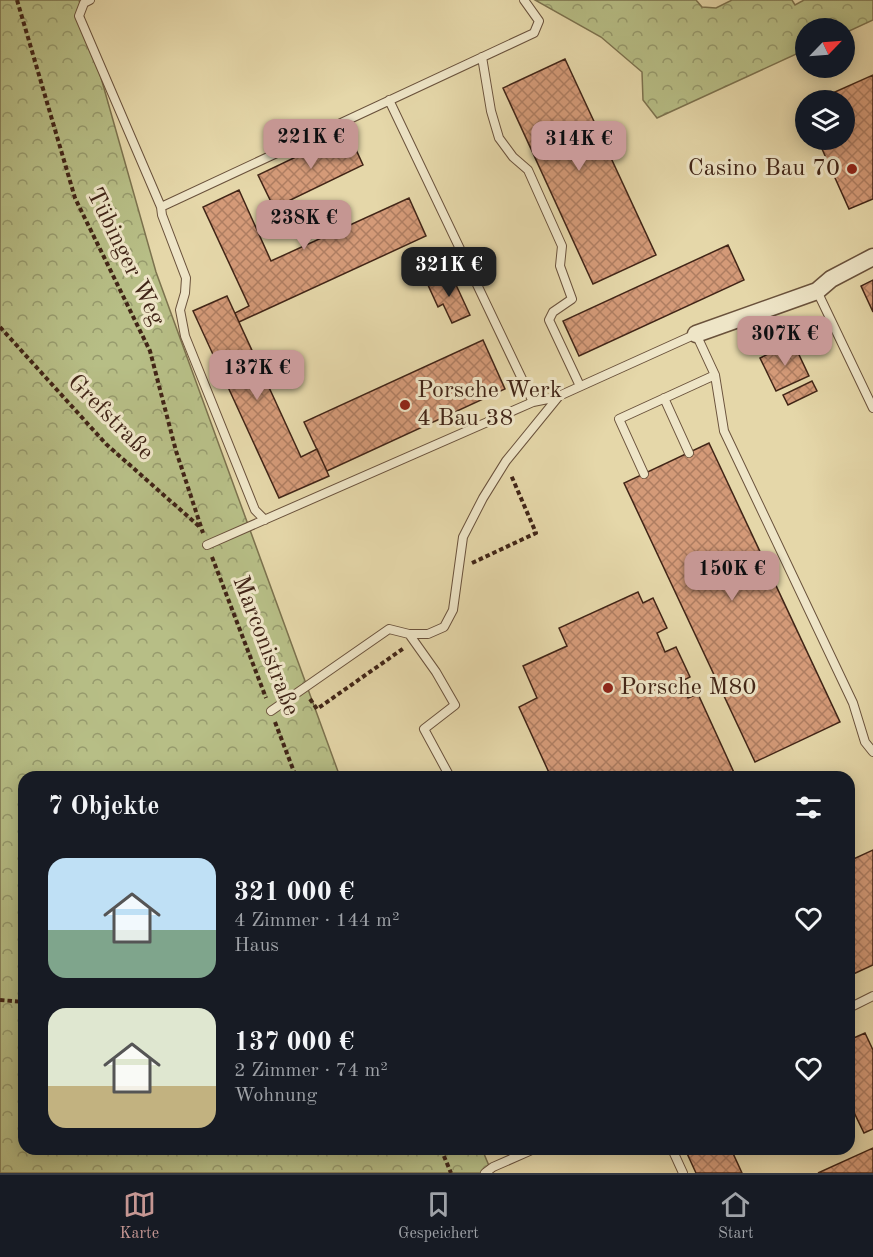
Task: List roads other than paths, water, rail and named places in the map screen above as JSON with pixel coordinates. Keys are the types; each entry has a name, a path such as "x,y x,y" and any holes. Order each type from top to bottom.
{"street":[{"path":"696,334 817,291 831,279 873,257"}],"lane":[{"path":"90,0 84,3 79,16 161,207 186,278 185,294 180,310 185,336 255,510 265,520"},
{"path":"161,207 534,33 539,21 524,0"},
{"path":"482,57 491,111 499,138 513,157 528,170 562,246 560,266 572,299 553,312 549,320 580,386"},
{"path":"389,100 533,402"},
{"path":"817,291 873,408"},
{"path":"207,545 533,402 559,396 696,334 715,375 724,431 853,703 865,742 873,752"},
{"path":"644,474 619,419 715,375"},
{"path":"271,711 389,629 412,638 444,627 453,610 463,537 506,461 559,396"},
{"path":"664,398 689,453"},
{"path":"412,638 455,705 424,729 447,771"},
{"path":"855,1006 872,1000"},
{"path":"485,1173 520,1155"},
{"path":"675,1155 683,1173"}],"place":[{"name":"Casino Bau 70","path":"852,169"},
{"name":"Porsche Werk 4 Bau 38","path":"405,405"},
{"name":"Porsche M80","path":"608,688"}]}
